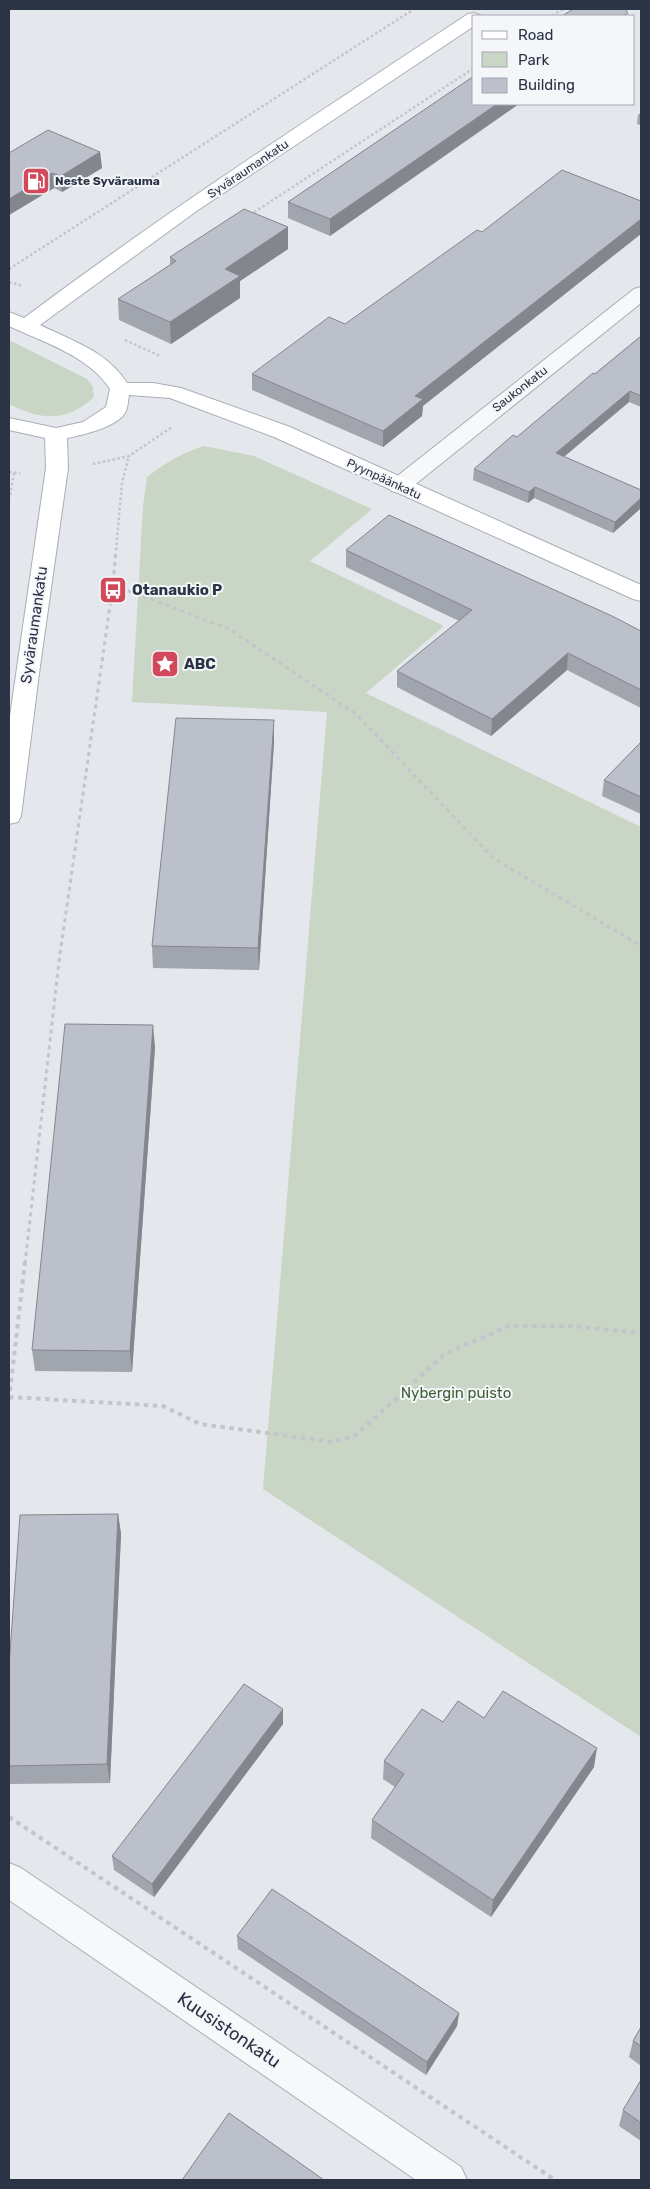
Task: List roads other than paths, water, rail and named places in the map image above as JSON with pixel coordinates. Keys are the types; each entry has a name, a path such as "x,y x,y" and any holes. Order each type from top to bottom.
{"main road":[{"name":"Syväraumankatu","path":"18,322 58,300 214,191 472,19"},
{"path":"9,424 56,434 90,427 116,410 120,389 110,373 94,359 18,322"},
{"name":"Pyynpäänkatu","path":"120,389 153,389 174,392 282,432 641,594"},
{"name":"Syväraumankatu","path":"9,816 28,666 57,468 56,434"}],"street":[{"name":"Saukonkatu","path":"399,486 641,293"},
{"name":"Kuusistonkatu","path":"9,1880 448,2180"}],"place":[{"name":"Neste Syvärauma","path":"36,181"},
{"name":"Otanaukio P","path":"113,590"},
{"name":"ABC","path":"165,664"}],"park label":[{"name":"Nybergin puisto","path":"456,1393"}]}
